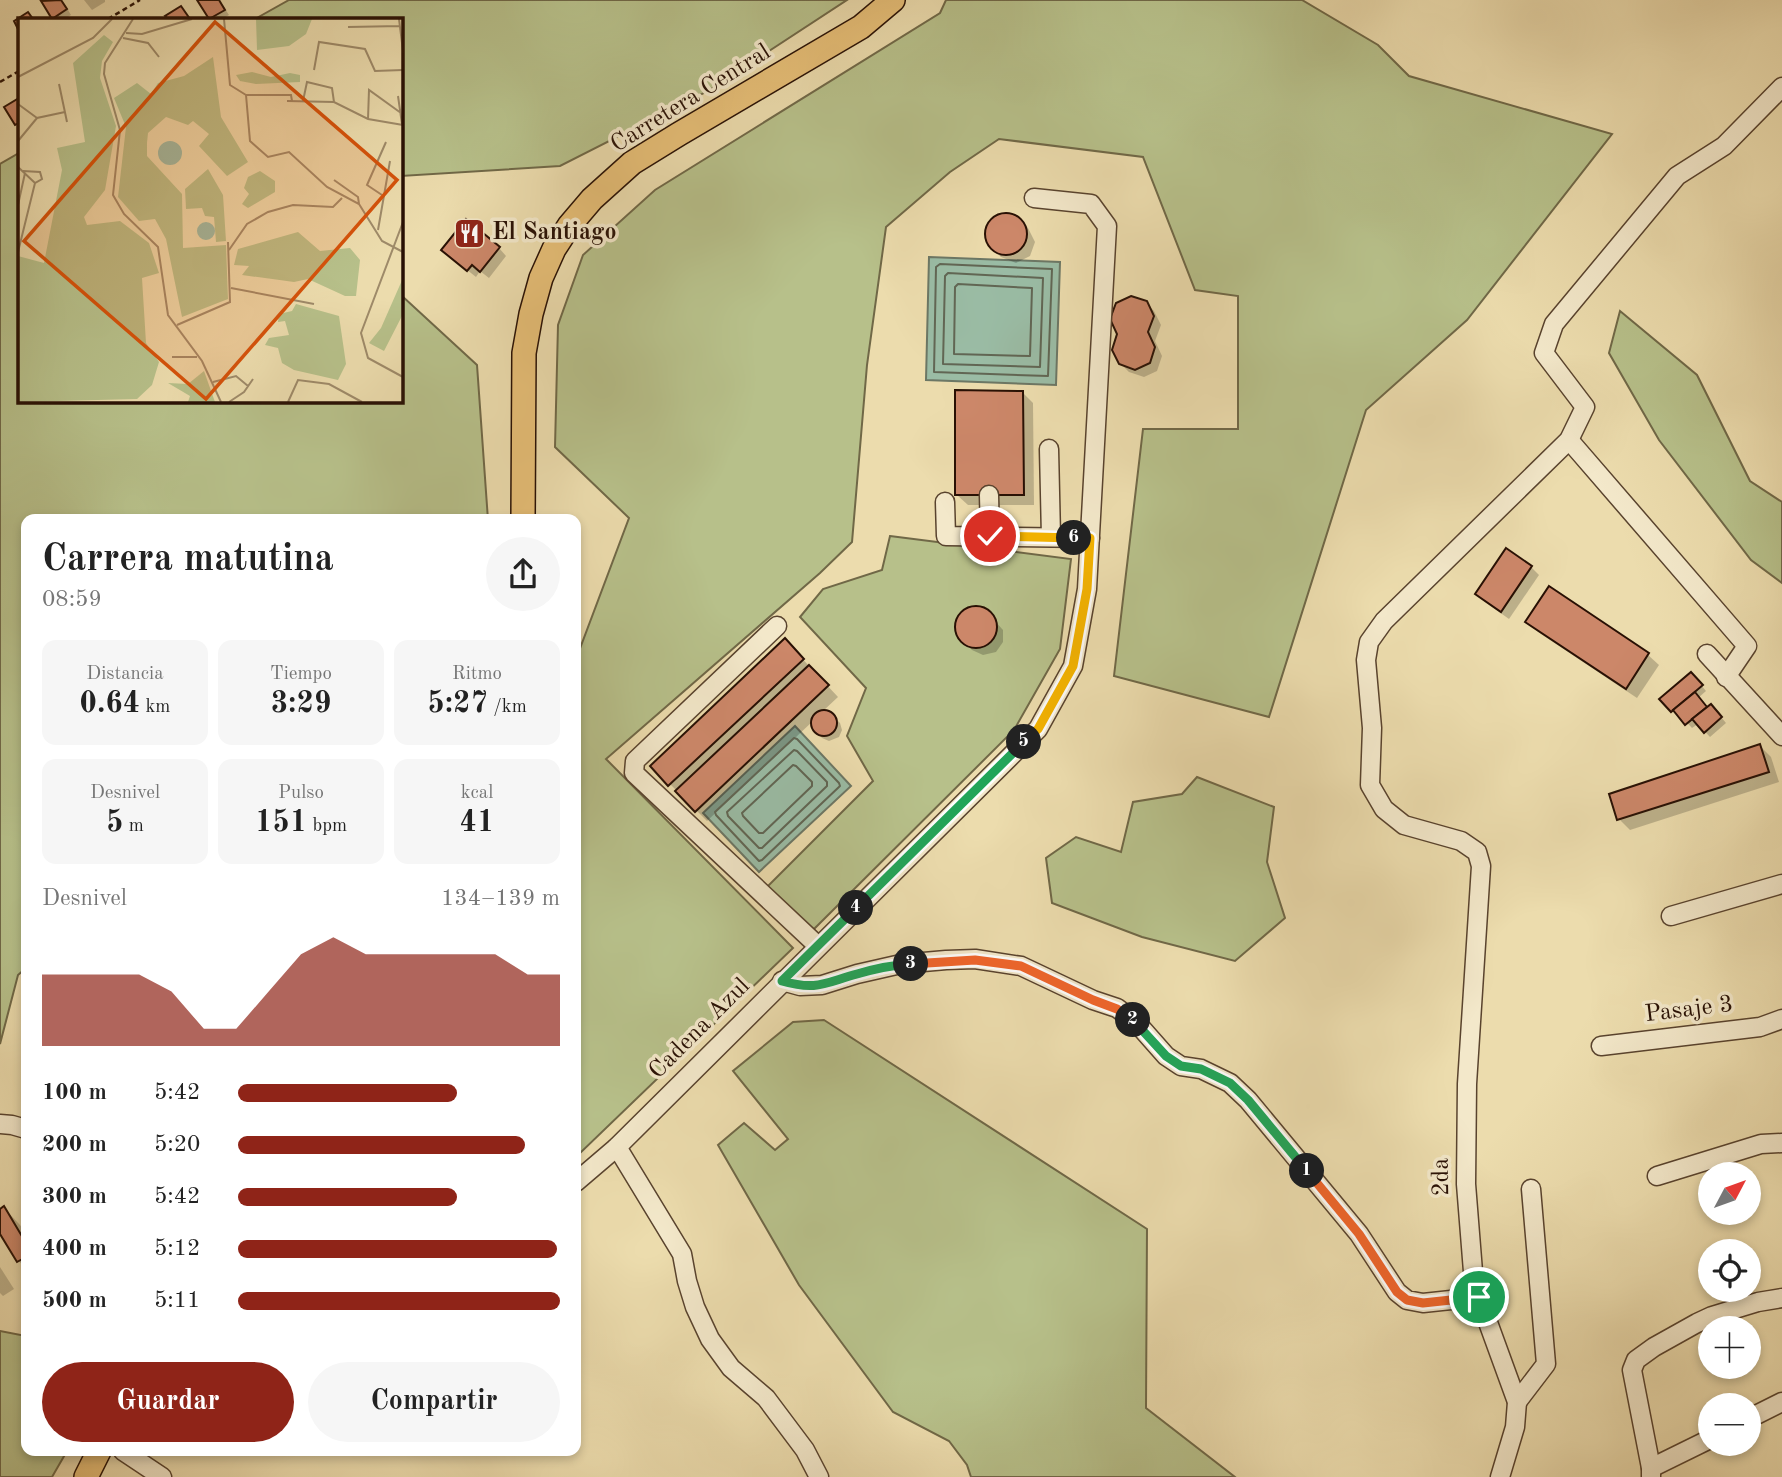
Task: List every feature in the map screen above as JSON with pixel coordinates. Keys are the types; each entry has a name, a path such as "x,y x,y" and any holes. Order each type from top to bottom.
{"main road":[{"name":"Carretera Central","path":"523,514 524,353 541,278 554,249 569,226 592,199 632,163 861,27 893,0"},
{"path":"86,1477 96,1456"}],"street":[{"path":"1726,677 1747,646 1569,440 1585,407 1544,353 1554,324 1677,176 1724,146 1782,87"},
{"name":"Cadena Azul","path":"581,1178 617,1147 1038,729 1073,666 1087,589 1107,226 1091,204 1034,198"},
{"name":"2da","path":"1500,1477 1515,1427 1517,1402 1474,1284 1466,1184 1467,1084 1481,866 1476,852 1461,841 1404,825 1384,809 1370,785 1372,728 1366,660 1370,642 1384,621 1569,440"},
{"path":"1049,449 1051,537"},
{"path":"989,495 990,536"},
{"path":"945,502 946,536 1090,538"},
{"path":"777,626 635,761 634,773 818,946"},
{"path":"1707,654 1726,677 1778,725"},
{"path":"1671,916 1782,884"},
{"path":"782,981 800,986 822,985 901,964 975,960 1021,966 1117,1009 1136,1022 1166,1056 1181,1066 1201,1069 1230,1083 1248,1100 1359,1234 1397,1292 1407,1300 1423,1303 1479,1297"},
{"name":"Pasaje 3","path":"1601,1046 1760,1027 1782,1018"},
{"path":"0,1124 21,1128"},
{"path":"1657,1176 1761,1144 1782,1143"},
{"path":"617,1147 682,1254 695,1307 710,1339 730,1368 766,1398 805,1450 819,1477"},
{"path":"1517,1402 1546,1364 1531,1189"},
{"path":"1698,1446 1651,1473 1633,1378 1632,1370 1636,1360 1712,1316 1758,1302 1782,1298"},
{"path":"1761,1412 1782,1402"},
{"path":"130,1456 162,1477"}],"path":[{"path":"110,18 141,0"},
{"path":"0,82 18,72"}],"shaded area":[{"path":"289,0 847,0 708,91 560,166 402,176 402,18 257,18"},
{"path":"946,0 1302,0 1378,45 1409,76 1612,134 1467,320 1366,410 1269,717 1114,676 1143,429 1238,429 1238,296 1195,290 1143,157 999,139 950,172 886,227 867,365 852,542 606,759 793,948 581,1152 581,646 629,518 555,447 558,325 583,255 655,190 940,13"},
{"path":"18,154 18,402 402,402 402,296 477,365 488,514 21,514 21,972 18,975 0,1044 0,164"},
{"path":"1620,311 1697,375 1750,481 1782,502 1782,583 1751,560 1659,440 1609,353"},
{"path":"890,536 1071,559 1060,649 1014,730 811,932 767,887 873,781 847,736 866,688 800,617 823,589 882,570"},
{"path":"1197,777 1274,807 1267,862 1285,918 1235,961 1142,937 1052,903 1046,858 1076,837 1121,852 1133,802 1182,794"},
{"path":"824,1020 1147,1229 1146,1408 1235,1477 971,1477 967,1465 949,1441 893,1412 799,1285 718,1145 744,1123 775,1150 788,1139 733,1071 793,1022"},
{"path":"0,1331 21,1335 21,1456 64,1456 52,1477 0,1477"}],"water":[{"path":"929,257 1060,262 1056,385 926,380"},
{"path":"795,726 851,786 759,872 703,813"}],"building":[{"path":"61,0 67,9 51,18 41,1"},
{"path":"197,0 219,0 225,10 208,18"},
{"path":"181,6 189,18 167,18 165,16"},
{"path":"28,12 32,18 19,18"},
{"path":"18,99 18,124 15,125 4,107"},
{"path":"1006,213 1021,219 1027,234 1021,249 1006,255 991,249 985,234 991,219"},
{"name":"El Santiago","path":"466,219 500,247 480,272 472,265 467,271 441,250"},
{"path":"1131,296 1147,301 1154,316 1148,332 1155,347 1150,363 1135,370 1119,364 1112,350 1117,334 1110,319 1116,303"},
{"path":"955,390 1023,391 1024,495 955,495"},
{"path":"1506,548 1532,566 1501,612 1475,594"},
{"path":"1549,586 1649,653 1626,689 1525,622"},
{"path":"976,606 991,612 997,627 991,642 976,648 961,642 955,627 961,612"},
{"path":"785,638 804,659 668,786 650,766"},
{"path":"809,665 829,685 695,812 675,791"},
{"path":"1691,672 1703,685 1671,712 1659,699"},
{"path":"1695,692 1707,707 1685,725 1673,710"},
{"path":"1711,704 1722,717 1704,733 1692,719"},
{"path":"824,710 833,714 837,723 833,732 824,736 815,732 811,723 815,714"},
{"path":"1760,744 1769,772 1617,820 1609,794"},
{"path":"4,1206 21,1235 21,1260 17,1262 0,1234 0,1209"}],"place":[{"name":"El Santiago","path":"469,233"}],"route":[{"path":"990,536 1090,538 1087,589 1073,666 1038,729 782,981 800,986 822,985 901,964 975,960 1021,966 1117,1009 1136,1022 1166,1056 1181,1066 1201,1069 1230,1083 1248,1100 1359,1234 1397,1292 1407,1300 1423,1303 1479,1297"}]}
